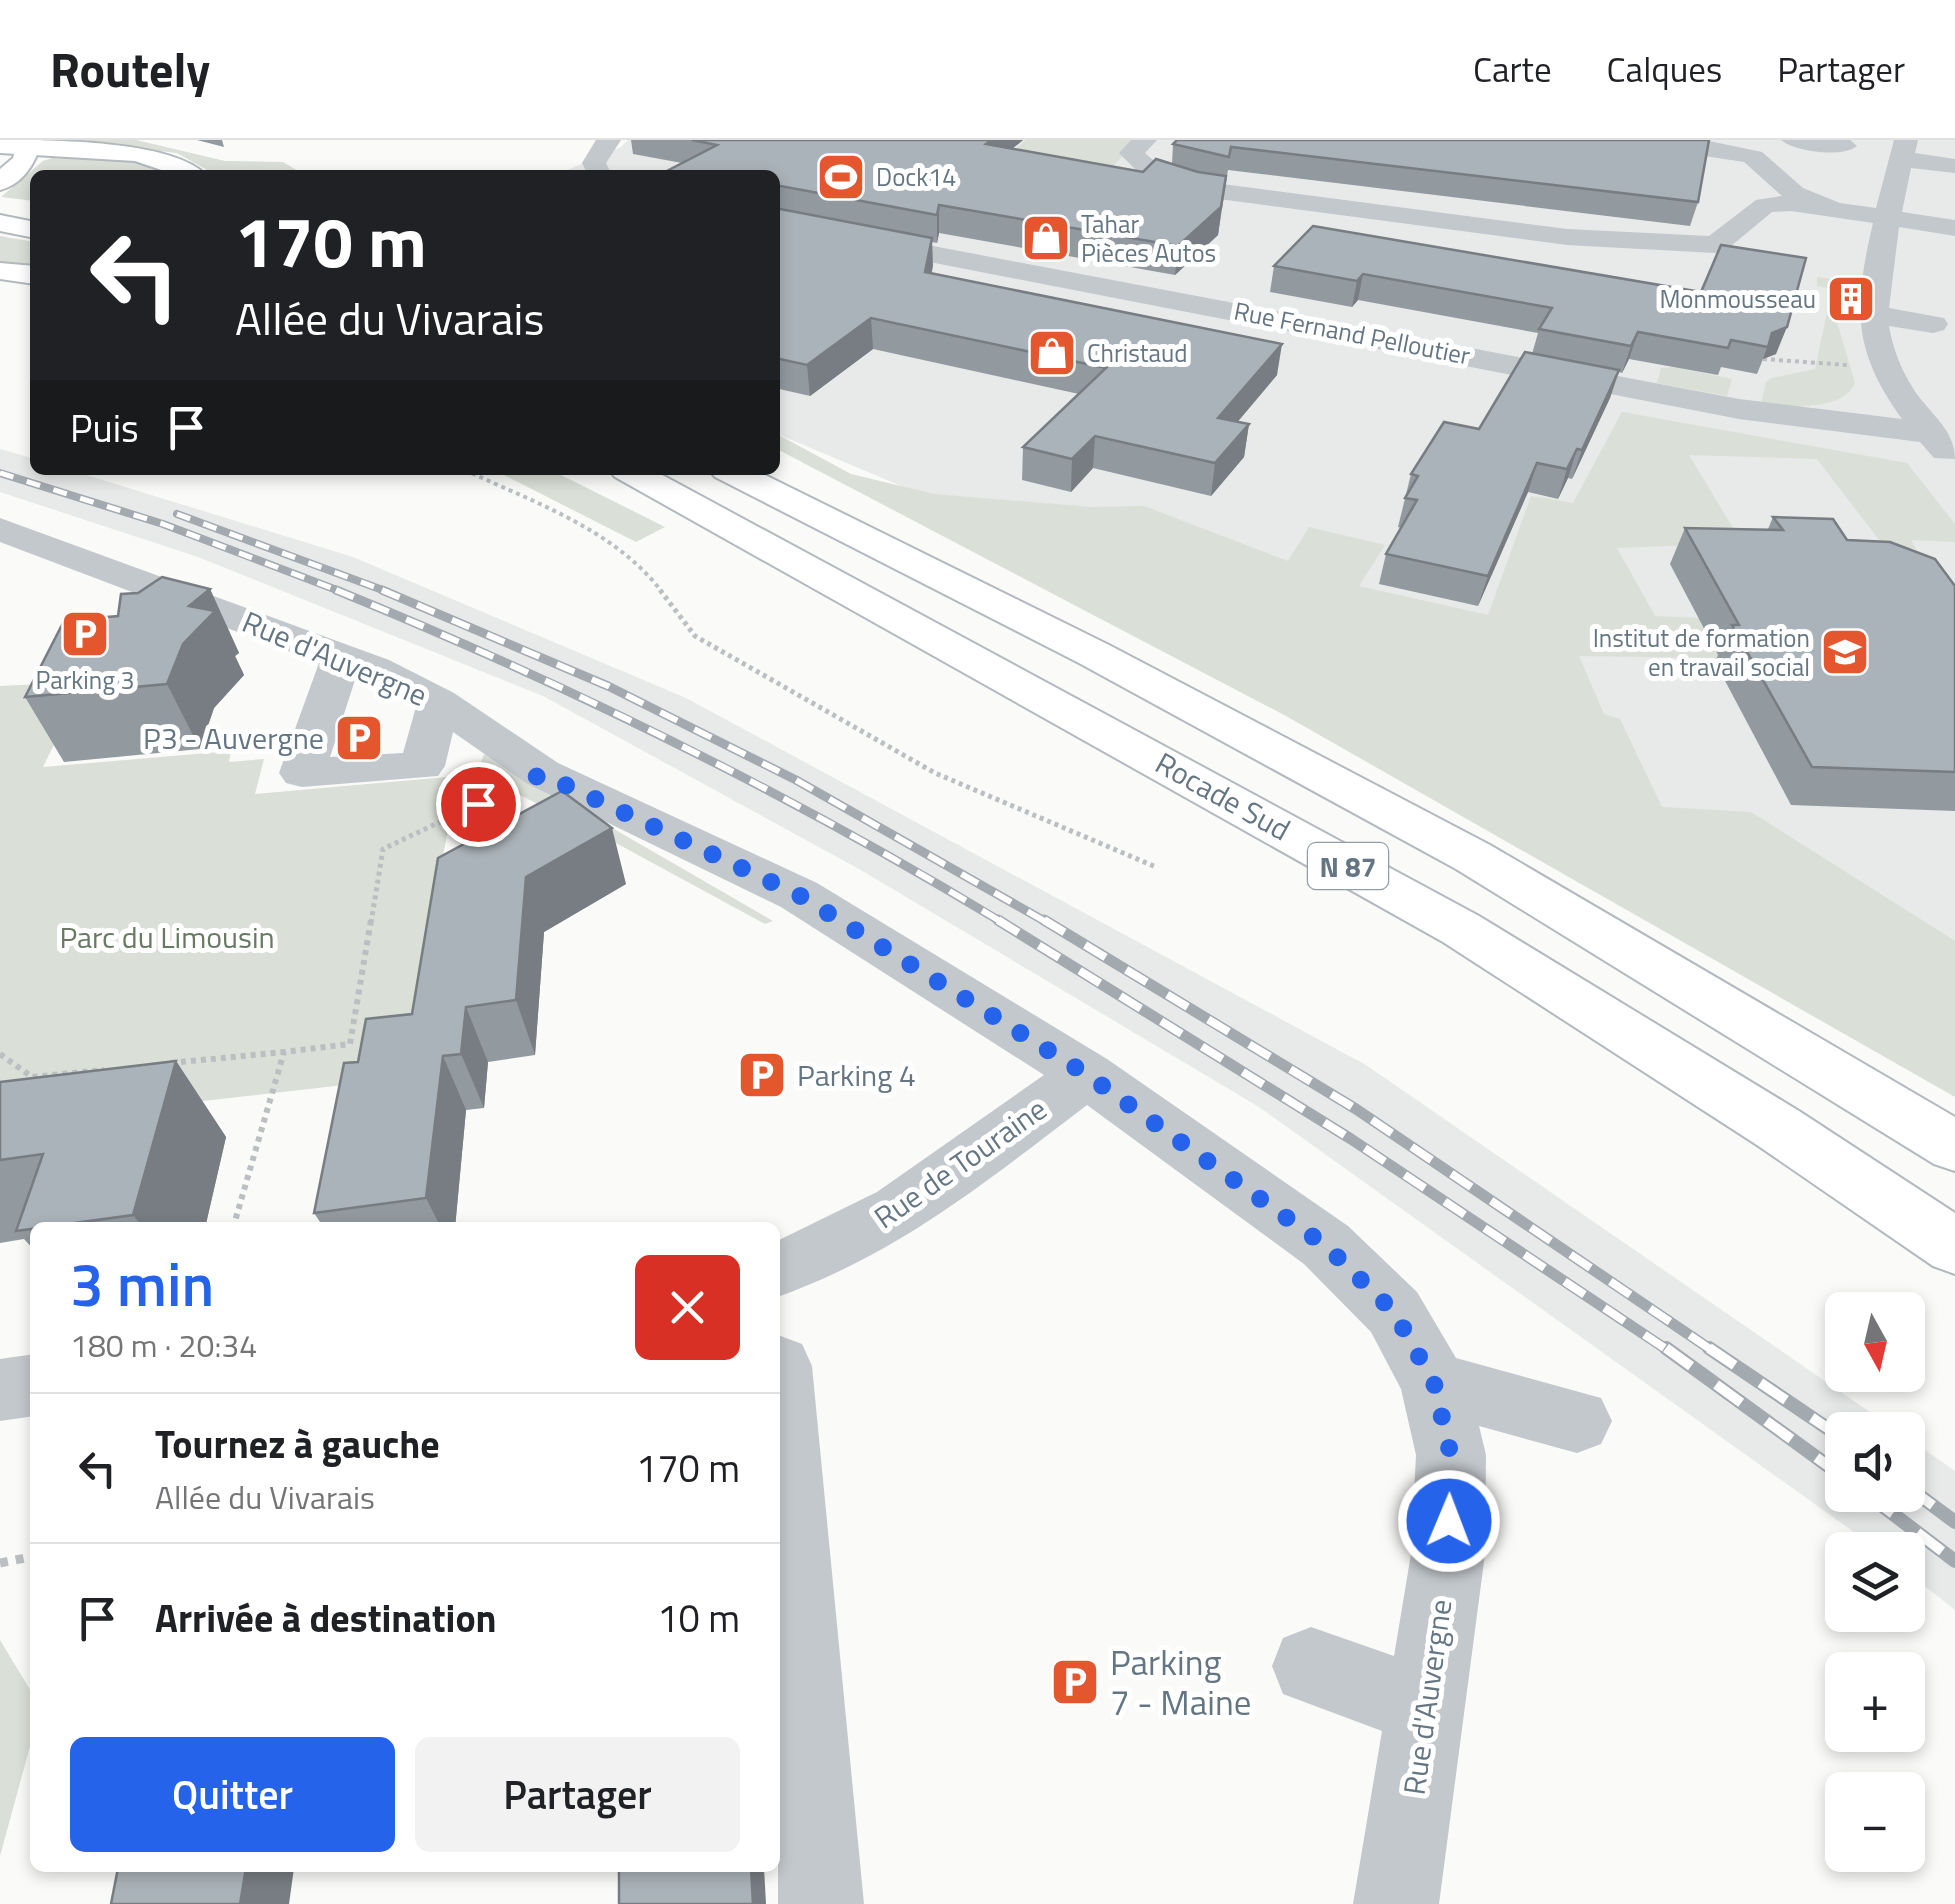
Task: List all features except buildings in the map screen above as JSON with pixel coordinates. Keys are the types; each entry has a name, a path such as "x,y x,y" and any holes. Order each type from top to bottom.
{"main road":[{"path":"60,140 140,154 186,170"},
{"path":"0,146 29,143 140,154"},
{"path":"29,143 18,170 1,182 30,204"},
{"path":"0,223 30,229"},
{"path":"0,271 30,274"},
{"path":"605,475 719,524"},
{"name":"Rocade Sud","path":"636,475 1460,929 1778,1128 1955,1247"},
{"name":"N 87","path":"744,475 781,486 1473,857 1955,1147"}],"street":[{"path":"1145,140 1131,154 1153,173 1182,185 1567,237 1714,245 1765,205 1792,203 1955,228"},
{"path":"1645,140 1752,157 1794,193 1836,208"},
{"path":"1793,140 1845,146"},
{"path":"1955,166 1903,145 1872,314 1887,372 1930,433 1955,460"},
{"path":"564,152 606,158"},
{"name":"Rue Fernand Pelloutier","path":"780,225 1756,412 1930,433"},
{"path":"1872,314 1933,324"},
{"name":"Rue d'Auvergne","path":"0,529 342,657 439,702 542,774 799,895 1086,1074 1326,1246 1394,1312 1434,1383 1451,1456 1448,1554 1396,1904"},
{"path":"342,657 302,774 422,766 439,702"},
{"name":"Rue de Touraine","path":"780,1268 901,1211 1086,1074"},
{"path":"1434,1383 1578,1421"},
{"path":"0,1390 30,1386"},
{"path":"780,1390 822,1904"},
{"path":"1312,1666 1425,1707"}],"path":[{"path":"1763,359 1862,367"},
{"path":"475,475 595,532 641,564 695,636 934,773 1156,867"},
{"path":"168,1063 350,1044 383,849 542,774"},
{"path":"236,1222 284,1052"},
{"path":"0,1054 32,1077 109,1069"},
{"path":"0,1563 30,1557"}],"shaded area":[{"path":"628,140 1955,140 1955,964 1635,794 780,435 780,170 567,170 621,147"},
{"path":"0,449 30,458 30,475 86,475 353,557 686,698 1366,1065 1825,1381 1825,1392 1841,1392 1870,1412 1825,1412 1825,1511 1259,1107 859,869 543,696 198,557 0,492"},
{"path":"1925,1450 1955,1471 1955,1610 1925,1586 1925,1532 1854,1532 1826,1512 1925,1512"}],"green space":[{"path":"63,140 136,140 225,161 283,162 297,170 207,170 177,153"},
{"path":"1026,140 1138,140 1100,180 996,166"},
{"path":"64,154 134,161 160,170 32,170 43,161"},
{"path":"30,172 30,200 1,197"},
{"path":"0,236 30,241 30,267 0,264"},
{"path":"1817,277 1840,280 1836,319 1855,383 1848,393 1826,403 1761,403 1766,382 1772,378 1815,369 1832,289 1817,286"},
{"path":"1661,368 1732,379 1727,396 1657,383"},
{"path":"1622,412 1907,463 1955,524 1955,542 1911,540 1917,550 1883,545 1817,459 1689,455 1742,543 1617,548 1655,616 1787,622 1784,659 1579,656 1604,714 1620,719 1662,807 1751,812 1955,941 1955,1097 1286,716 780,451 780,436 851,474 934,494 1091,507 1144,506 1288,561 1309,527 1385,545 1359,586 1488,615 1531,496 1573,503"},
{"path":"504,475 561,475 665,527 636,542"},
{"name":"Parc du Limousin","path":"85,682 43,767 231,751 229,762 264,759 255,794 458,776 458,783 474,781 484,754 773,921 765,924 603,836 489,780 454,800 406,1043 370,1082 0,1124 0,686"},
{"path":"0,1640 30,1690 30,1746 0,1856"}],"railway":[{"path":"0,473 163,524 342,592"},
{"path":"177,514 388,592"},
{"path":"336,590 508,664 676,743 840,829 999,921"},
{"path":"382,590 608,686 796,780 1048,923"},
{"path":"1044,920 1356,1109 1713,1351"},
{"path":"999,921 1003,923"},
{"path":"999,921 1351,1139 1669,1351"},
{"path":"1666,1348 1825,1464"},
{"path":"1709,1348 1825,1426"},
{"path":"1925,1500 1955,1522"},
{"path":"1890,1512 1955,1561"}],"place":[{"name":"Dock14","path":"841,177"},
{"name":"Tahar Pièces Autos","path":"1046,238"},
{"name":"Monmousseau","path":"1851,299"},
{"name":"Christaud","path":"1052,353"},
{"name":"Parking 3","path":"85,634"},
{"name":"Institut de formation en travail social","path":"1845,652"},
{"name":"P3 - Auvergne","path":"359,738"},
{"name":"Parking 4","path":"762,1075"},
{"name":"Parking 7 - Maine","path":"1075,1682"}],"route":[{"path":"478,804 542,774 799,895 1086,1074 1326,1246 1394,1312 1434,1383 1451,1456 1449,1521"}]}
